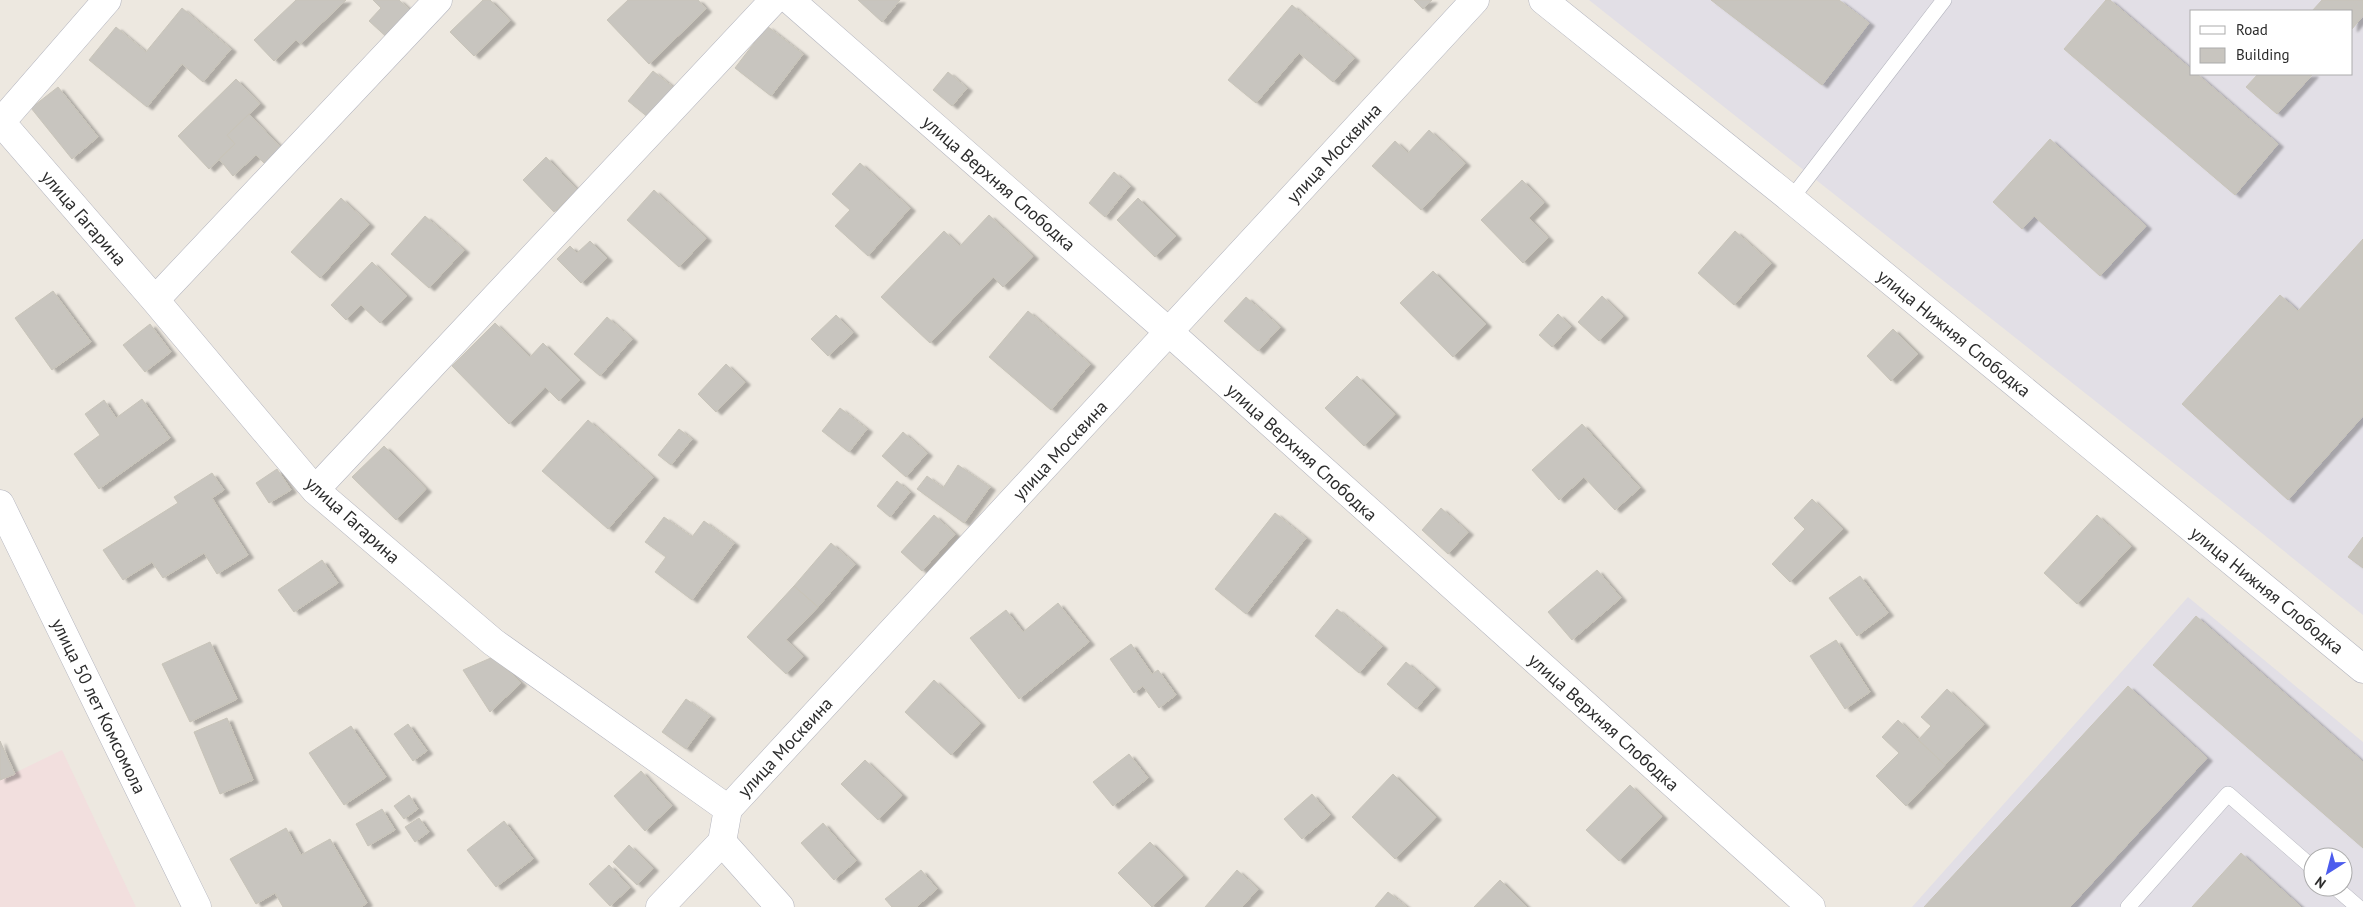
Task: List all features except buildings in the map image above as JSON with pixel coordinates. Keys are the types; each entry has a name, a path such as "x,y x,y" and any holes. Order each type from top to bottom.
{"street":[{"path":"0,122 107,0"},
{"path":"155,300 438,0"},
{"path":"315,490 774,0"},
{"name":"улица Верхняя Слободка","path":"790,0 1169,332 1811,907"},
{"name":"улица Москвина","path":"722,842 728,809 1475,0"},
{"name":"улица Нижняя Слободка","path":"1542,0 1790,199 2363,668"},
{"name":"улица Гагарина","path":"0,122 155,300 315,490 493,642 728,809"},
{"name":"улица 50 лет Комсомола","path":"0,504 197,907"},
{"path":"660,907 722,842 780,907"}],"lane":[{"path":"1790,199 1944,0"},
{"path":"2128,907 2228,794 2303,859"},
{"path":"2346,897 2358,907"}],"shaded area":[{"path":"1589,0 2363,0 2363,615 2258,530"},
{"path":"2188,597 2363,742 2363,907 1912,907"},
{"path":"62,750 136,907 0,907 0,780"}]}
